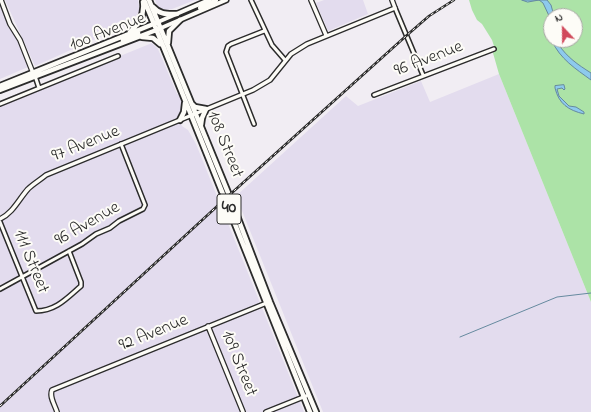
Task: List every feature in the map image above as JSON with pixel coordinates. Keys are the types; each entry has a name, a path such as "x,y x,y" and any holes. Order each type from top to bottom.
{"main road":[{"name":"108 Street","path":"143,0 157,26"},
{"path":"121,37 140,22 144,10 143,0"},
{"name":"100 Avenue","path":"0,86 92,55 133,39 177,14 209,0"},
{"path":"92,55 201,8 216,0"},
{"name":"100 Avenue","path":"0,90 121,37 180,20 226,0"},
{"name":"108 Street","path":"150,2 157,26 191,103 193,115 268,303 307,396 316,412"},
{"path":"150,2 160,13 177,14"},
{"path":"133,39 145,37 151,38 166,48 171,27 180,20"},
{"name":"108 Street","path":"166,48 185,101 202,130 229,195 268,303"},
{"path":"180,120 184,112 185,101"},
{"path":"191,103 195,107 206,110 202,118 202,130"},
{"name":"108 Street","path":"307,396 310,412"}],"street":[{"path":"1,0 10,24 20,40 39,88"},
{"path":"251,0 264,31 272,45 285,60"},
{"path":"312,0 326,35"},
{"path":"392,0 423,75"},
{"name":"97 Avenue","path":"0,219 12,211 29,188 46,175 206,110 265,84 270,80 285,60 299,49 326,35 395,8"},
{"path":"254,124 227,56 226,49 232,44 264,31"},
{"name":"96 Avenue","path":"374,95 494,49"},
{"name":"100 Avenue","path":"0,104 118,56"},
{"name":"96 Avenue","path":"0,289 69,251 96,234 110,228 119,221 143,209 145,205 121,144"},
{"name":"111 Street","path":"0,222 36,311 46,311 59,305 81,286 69,251"},
{"name":"92 Avenue","path":"57,412 51,393 52,390 268,303"},
{"name":"109 Street","path":"208,326 244,412"},
{"path":"266,412 307,396"}],"shaded area":[{"path":"0,0 2,0 21,42 28,67 0,79"},
{"path":"5,0 138,0 140,11 129,24 35,66"},
{"path":"155,0 195,0 172,9 165,10 158,7"},
{"path":"324,0 363,0 368,14 328,31 316,3"},
{"path":"152,43 158,49 177,94 182,95 185,101 180,121 182,126 188,130 196,144 304,412 0,412 0,105"},
{"path":"499,74 591,302 591,412 323,412 236,196 346,96 358,106 421,81 430,102"}],"green space":[{"path":"469,0 591,0 591,302 499,74 493,53 495,49 492,40 482,24 477,20"}],"water":[{"path":"522,0 539,0 528,2"},
{"path":"539,0 547,0 552,8 545,8 543,3"},
{"path":"556,48 561,48 577,64 591,73 591,80 574,68"},
{"path":"564,85 564,90 562,88 557,89 559,96 569,106 576,107 584,112 584,114 565,106 559,98 555,86"}],"waterway":[{"path":"460,337 557,297 591,293"}],"railway":[{"path":"0,406 225,199 406,36 429,16 454,0"}]}
